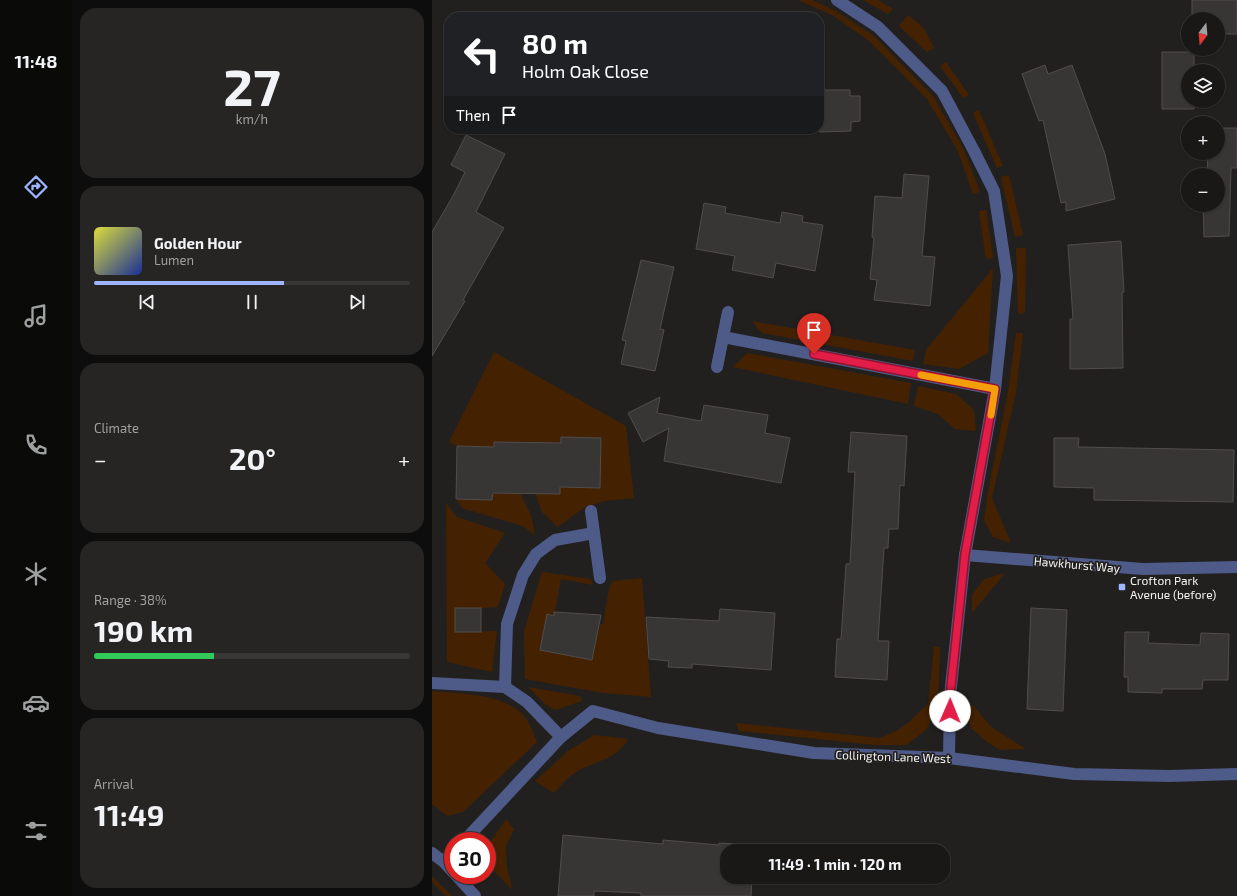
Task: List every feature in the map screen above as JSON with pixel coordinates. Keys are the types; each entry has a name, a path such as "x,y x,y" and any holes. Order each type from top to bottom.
{"street":[{"path":"837,0 878,27 942,90 994,191 1007,276 995,389 965,554 950,696 950,758"},
{"path":"717,367 728,312"},
{"path":"723,337 995,389"},
{"path":"591,511 600,578"},
{"path":"505,687 507,624 522,575 536,554 555,540 594,532"},
{"name":"Hawkhurst Way","path":"965,554 1143,569 1237,567"},
{"path":"432,683 505,687 527,702 561,737"},
{"name":"Collington Lane West","path":"472,832 561,737 593,711 658,728 814,753 950,758 1074,774 1169,776 1237,774"},
{"path":"432,853 444,862"},
{"path":"464,884 475,896"}],"shaded area":[{"path":"798,0 812,0 836,11 874,36 933,96 964,150 980,192 973,194 958,151 927,99 869,41 834,16"},
{"path":"863,0 878,0 893,9 888,14"},
{"path":"908,15 923,27 934,48 927,52 899,26"},
{"path":"946,62 969,95 963,98 940,66"},
{"path":"979,110 1003,166 997,168 973,113"},
{"path":"1009,175 1023,235 1015,237 1001,177"},
{"path":"986,210 993,258 986,259 979,211"},
{"path":"1016,248 1026,248 1025,313 1018,314"},
{"path":"993,268 988,353 959,369 923,364 926,350"},
{"path":"752,321 915,350 913,361 762,333"},
{"path":"1016,333 1023,333 1016,392 992,498 1011,543 993,537 984,520 987,497 1008,392"},
{"path":"494,352 626,426 634,498 605,501 585,507 558,527 542,512 535,493 560,494 560,487 599,488 561,437 561,443 494,442 494,447 457,446 449,442"},
{"path":"747,353 911,383 908,404 733,367"},
{"path":"918,386 956,394 974,410 976,431 955,429 938,414 914,406"},
{"path":"493,492 520,493 531,515 535,535 523,526 462,508 456,499 492,500"},
{"path":"446,503 457,517 505,533 485,563 505,584 498,607 481,608 455,632 497,631 492,672 447,662"},
{"path":"542,572 591,579 593,585 561,579 554,616 547,614 540,649 592,660 600,624 603,625 609,588 613,581 642,578 651,697 603,693 525,679 524,632"},
{"path":"1005,573 972,613 972,595 984,579"},
{"path":"934,647 940,647 938,706 926,730 906,745 875,745 739,731 736,723 880,738 896,731 909,722 928,704"},
{"path":"528,687 580,696 582,701 555,710 546,705"},
{"path":"432,691 484,696 509,704 519,711 527,720 537,742 463,812 447,816 432,804"},
{"path":"973,705 991,727 1026,749 1000,750 987,742 972,729 963,707"},
{"path":"594,735 628,739 618,751 606,759 575,772 554,793 535,781 568,751"},
{"path":"506,819 514,829 506,846 507,867 513,891 496,873 496,834"},
{"path":"432,876 452,896 446,896 432,882"}],"building":[{"path":"1192,0 1237,0 1237,34 1225,34 1225,12 1192,12"},
{"path":"1162,52 1181,52 1181,56 1194,56 1194,64 1181,64 1181,108 1194,109 1162,109"},
{"path":"1045,65 1048,74 1072,65 1105,154 1115,199 1066,211 1066,202 1061,203 1043,120 1039,121 1022,74"},
{"path":"824,90 850,90 850,96 860,96 860,121 851,122 851,131 824,132"},
{"path":"1225,128 1237,128 1237,168 1231,168 1229,236 1204,237 1203,212 1225,212 1225,168 1208,168 1207,160 1225,160"},
{"path":"466,135 505,154 476,212 504,228 463,300 465,301 432,356 432,232 465,172 451,165"},
{"path":"904,174 929,176 922,256 935,257 930,306 874,300 877,280 870,279 874,238 872,237 875,196 902,198"},
{"path":"704,203 726,207 725,213 780,223 782,212 803,216 802,222 823,225 815,271 776,263 773,278 732,270 735,256 696,249"},
{"path":"1121,241 1124,292 1122,293 1123,368 1070,369 1070,319 1073,319 1068,245"},
{"path":"641,260 674,267 660,329 664,330 655,371 621,364 626,341 622,340"},
{"path":"660,397 657,413 701,421 704,405 768,415 765,433 790,438 781,483 664,461 669,428 643,442 628,413"},
{"path":"851,432 907,436 904,486 900,485 898,529 889,529 888,548 884,548 878,641 889,641 887,680 835,677 837,639 841,639 846,564 850,564 855,472 848,472"},
{"path":"561,437 601,438 600,488 560,487 560,494 493,493 492,500 456,499 457,446 494,447 494,442 561,443"},
{"path":"1054,438 1079,438 1078,447 1234,450 1233,502 1094,500 1094,488 1054,487"},
{"path":"455,608 481,608 481,632 455,632"},
{"path":"1031,608 1067,610 1063,711 1027,709"},
{"path":"720,609 775,613 771,670 692,664 692,668 668,667 669,661 649,659 646,617 719,621"},
{"path":"554,612 601,615 592,660 540,650 547,614 554,616"},
{"path":"1125,632 1149,632 1148,643 1200,645 1201,633 1229,634 1228,680 1203,680 1202,689 1162,689 1162,693 1128,692 1128,677 1124,677"},
{"path":"563,835 663,844 663,840 719,845 719,843 736,844 720,844 720,884 752,884 751,896 641,896 641,893 594,891 594,896 558,896"}],"slow traffic":[{"path":"921,375 995,389 991,415"}],"place":[{"name":"Crofton Park Avenue (before)","path":"1122,587"}],"route":[{"path":"814,354 995,389 965,554 950,696 950,711"}]}
